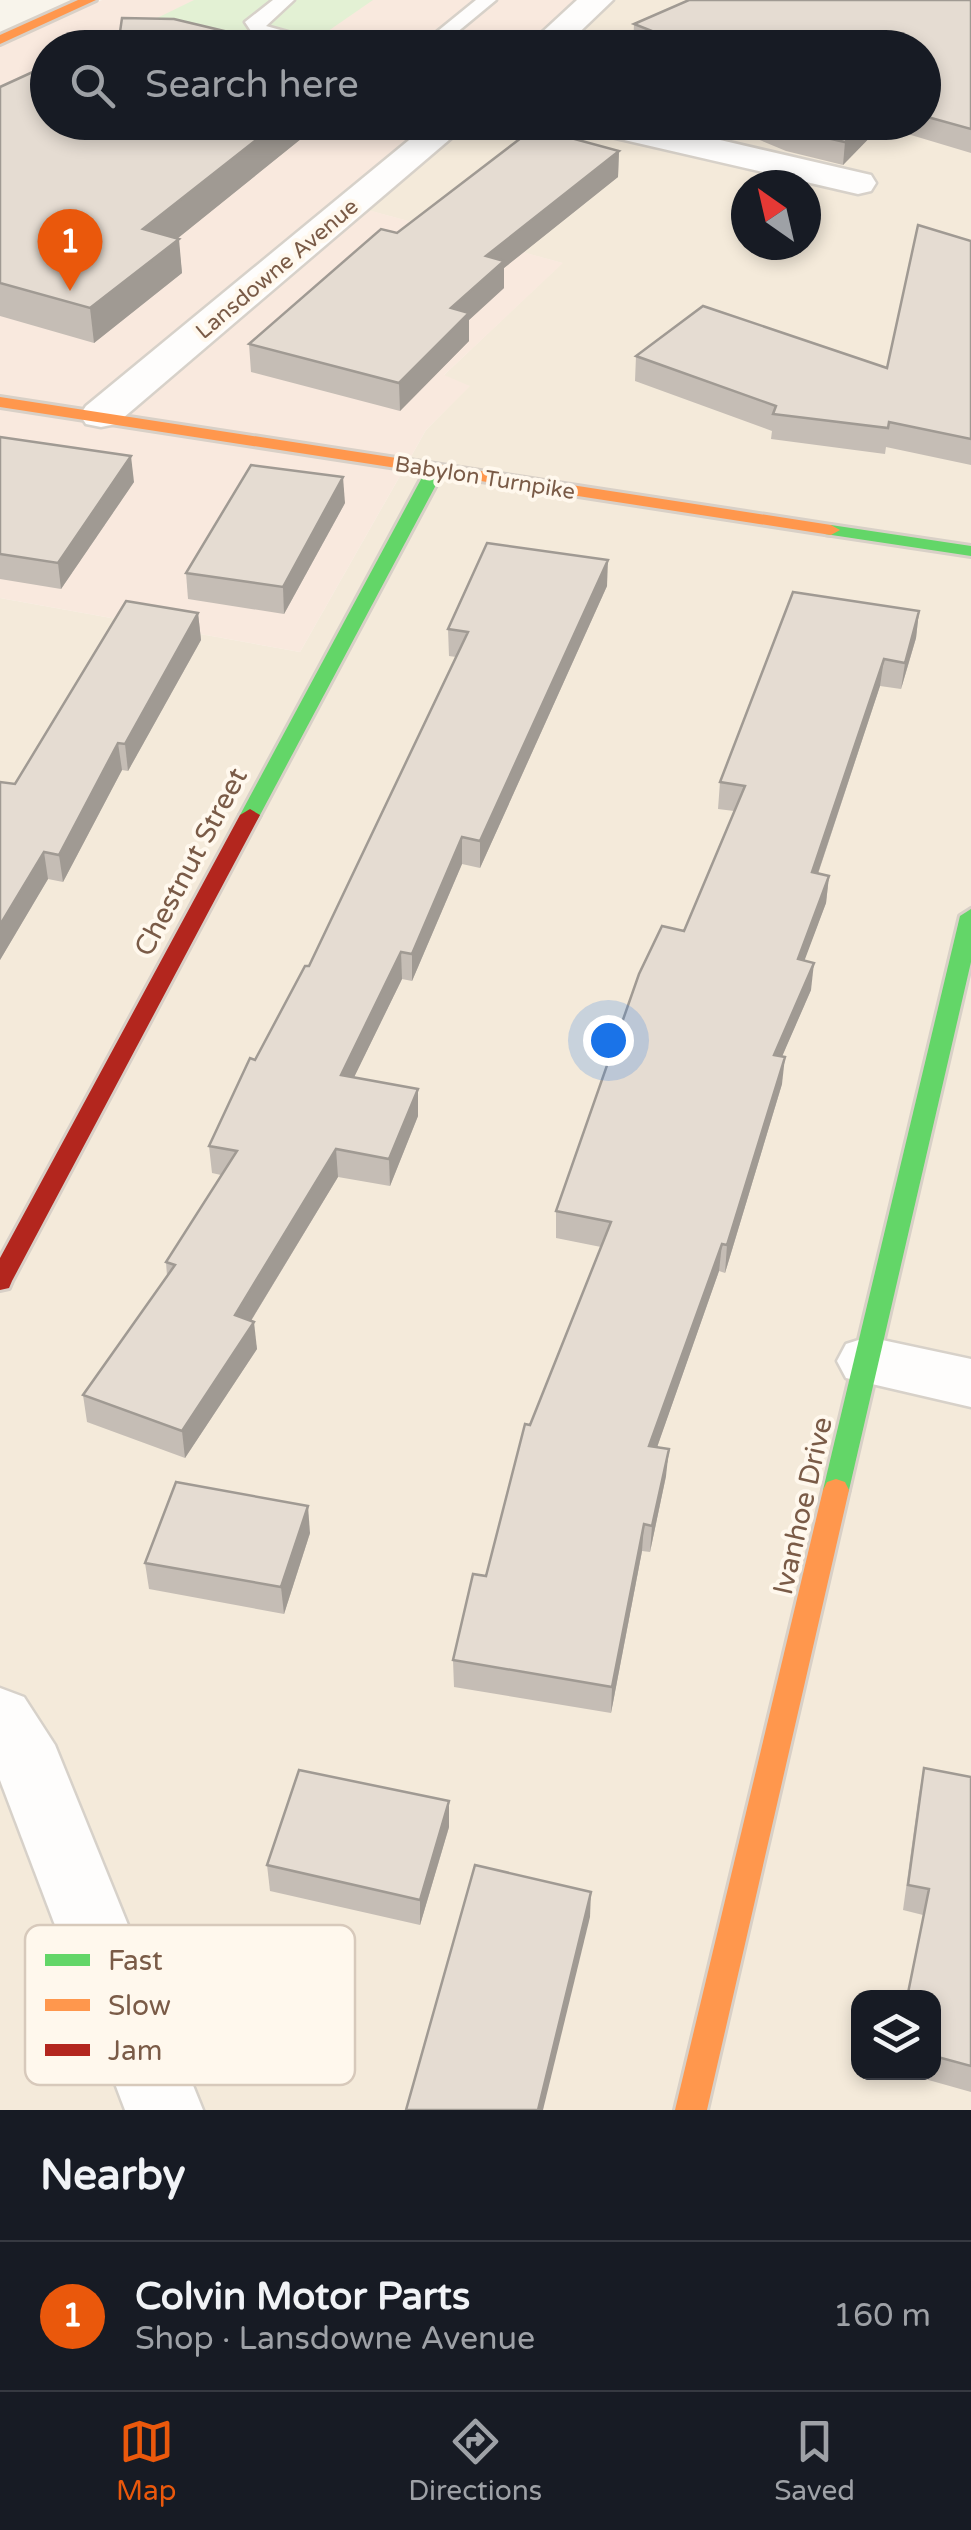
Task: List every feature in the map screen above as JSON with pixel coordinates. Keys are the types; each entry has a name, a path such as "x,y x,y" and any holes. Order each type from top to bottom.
{"main road":[{"path":"0,40 89,0"},
{"name":"Babylon Turnpike","path":"0,402 971,552"},
{"name":"Chestnut Street","path":"0,1282 434,470"},
{"name":"Ivanhoe Drive","path":"690,2110 971,916"}],"street":[{"path":"563,30 597,0"},
{"name":"Lansdowne Avenue","path":"100,415 431,140"},
{"path":"672,140 858,183"},
{"path":"868,1361 971,1383"},
{"path":"0,1718 30,1767 92,1925"},
{"path":"154,2085 164,2110"}],"lane":[{"path":"258,30 254,22 285,0"},
{"path":"449,30 487,0"}],"shaded area":[{"path":"102,0 604,0 568,30 35,30"},
{"path":"604,0 971,0 971,2110 0,2110 0,598 300,652 426,430 469,386 443,376 562,263 356,207 437,140 941,140 941,30 568,30"},
{"path":"30,32 30,140 437,140 357,207 563,263 444,375 470,386 426,430 300,652 0,598 0,46"}],"green space":[{"path":"194,0 373,0 330,30 204,30 155,19"}],"building":[{"path":"689,0 971,0 971,129 941,121 941,30 649,30 634,24"},
{"path":"122,18 174,19 220,30 120,30"},
{"path":"30,73 30,140 256,140 143,229 179,239 90,308 0,283 0,87"},
{"path":"518,140 578,140 619,151 486,256 504,261 451,308 469,313 399,383 249,344 381,229 397,233"},
{"path":"918,225 971,241 971,439 889,422 888,428 773,414 776,406 636,356 703,306 887,368"},
{"path":"0,437 131,456 58,563 0,554"},
{"path":"251,465 343,477 283,587 186,573"},
{"path":"487,543 608,560 480,841 462,837 412,954 401,952 341,1075 418,1089 389,1159 336,1149 235,1315 254,1322 182,1431 83,1395 175,1265 166,1262 237,1151 209,1146 250,1058 255,1060 305,966 309,966 468,632 448,629"},
{"path":"793,592 919,611 905,663 884,659 812,872 829,876 798,959 814,963 774,1055 785,1057 727,1245 722,1244 649,1446 669,1449 652,1526 644,1524 612,1687 453,1660 473,1574 486,1576 525,1424 530,1425 611,1222 556,1211 639,974 662,926 684,931 745,786 720,782"},
{"path":"126,601 198,613 125,744 118,743 59,855 44,852 0,925 0,782 15,784"},
{"path":"176,1482 308,1506 281,1587 145,1563"},
{"path":"924,1768 971,1777 971,2066 941,2058 941,1990 909,1990 929,1889 908,1885"},
{"path":"299,1770 449,1801 420,1900 267,1865"},
{"path":"475,1865 591,1892 538,2110 406,2110"}],"traffic: fast":[{"path":"250,815 435,470"},
{"path":"831,530 971,551"},
{"path":"836,1490 971,916"}],"traffic: slow":[{"path":"0,40 89,0"},
{"path":"0,402 831,530"},
{"path":"691,2110 836,1490"}],"traffic: jam":[{"path":"0,1281 250,815"}],"place":[{"name":"Colvin Motor Parts","path":"70,291"}]}
